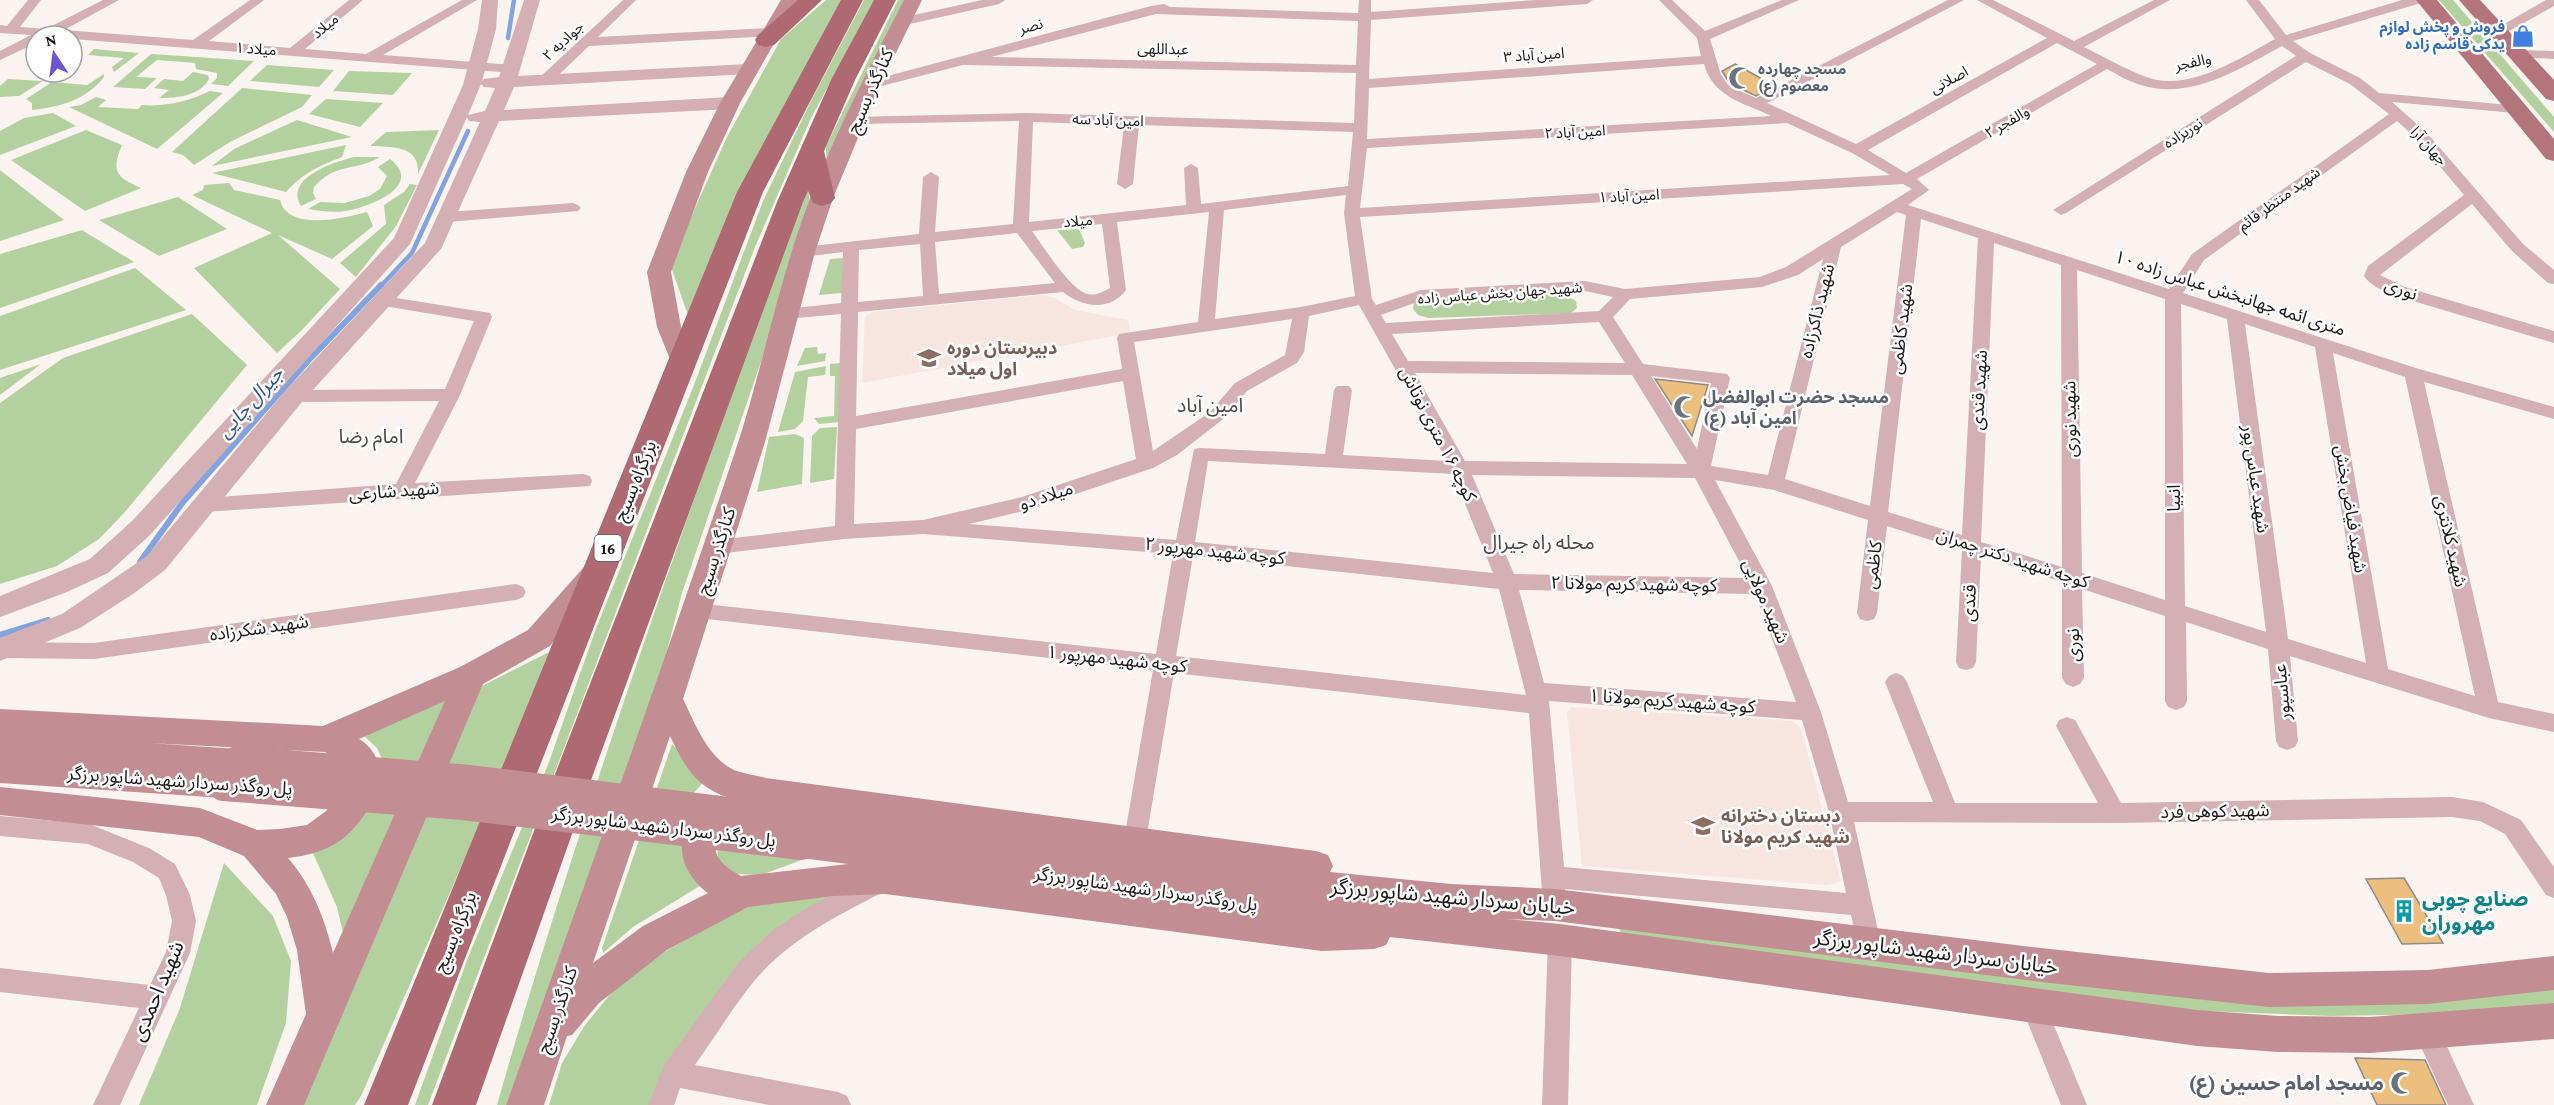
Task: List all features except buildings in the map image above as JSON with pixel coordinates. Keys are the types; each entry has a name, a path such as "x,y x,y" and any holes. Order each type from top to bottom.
{"highway":[{"path":"769,36 811,0"},
{"name":"بزرگراه بسیج","path":"386,1102 750,192 852,0"},
{"path":"454,1105 576,769 790,202 843,80 900,7"},
{"path":"813,153 822,198"}],"main road":[{"path":"683,363 669,327 659,272 697,172 730,103 790,0"},
{"path":"2426,0 2554,154"},
{"path":"2469,0 2554,94"},
{"name":"کنارگذر بسیج","path":"525,1105 667,699 752,442 803,252 822,198 857,120 900,7"},
{"path":"325,739 471,676 539,638 600,568"},
{"path":"285,1105 471,676"},
{"path":"667,699 699,758 708,770 724,781 766,792 1338,869 1453,915"},
{"path":"0,722 325,739 348,748 359,758 364,771 362,787 354,804 340,820 319,836 287,844 255,845 200,824 0,801"},
{"name":"پل روگذر سردار شهید شاپور برزگر","path":"0,746 463,803 805,833 1322,899"},
{"name":"پل روگذر سردار شهید شاپور برزگر","path":"0,769 231,773"},
{"path":"743,892 726,887 703,867 698,840 706,824 717,814 736,801 766,792"},
{"path":"255,845 288,883 304,915 315,950 324,1014"},
{"path":"548,1035 586,991 656,938 743,892 833,880 885,879 1322,935 1453,915"},
{"path":"1554,891 1560,940"},
{"name":"خیابان سردار شهید شاپور برزگر","path":"1453,915 1554,891 1869,944 2175,981 2270,990 2428,987 2554,973"},
{"name":"خیابان سردار شهید شاپور برزگر","path":"1322,899 1453,915 1560,940 2197,1028 2370,1035 2554,1021"}],"street":[{"path":"5,30 35,0"},
{"path":"65,24 113,0"},
{"path":"196,44 258,0"},
{"name":"میلاد","path":"292,52 357,0"},
{"path":"368,58 471,0"},
{"path":"0,607 58,585 99,566 141,528 403,240 475,76 487,29 490,0"},
{"path":"1,650 71,621 156,564 294,396 434,245 509,75 533,0"},
{"name":"جوادیه ۲","path":"544,81 630,0"},
{"path":"900,7 999,0"},
{"name":"نصر","path":"870,86 1151,10 1201,0"},
{"path":"1151,10 1364,9 1587,0"},
{"path":"1665,0 1703,38 1717,83 1724,89 1857,150 1906,179"},
{"path":"1703,38 1792,0"},
{"path":"1757,103 1958,0"},
{"name":"والفجر","path":"1983,0 2145,82 2184,83 2215,76 2283,40 2416,0"},
{"path":"2073,46 2164,0"},
{"name":"جهان آرا","path":"2252,0 2283,40 2305,56 2355,81 2379,97 2422,136 2471,197 2517,247 2554,279"},
{"path":"2499,31 2554,1"},
{"name":"کوچه ۱۶ متری نوتاش","path":"1364,9 1360,136 1352,213 1367,306 1460,468 1507,582 1537,698 1554,891"},
{"name":"میلاد ۱","path":"5,30 24,33"},
{"path":"586,42 769,36"},
{"name":"میلاد ۱","path":"84,38 196,44 368,58 475,76 509,75 544,81 748,69"},
{"name":"اصلانی","path":"1857,150 2057,38"},
{"path":"0,56 24,44"},
{"path":"2518,54 2554,55"},
{"name":"نوریزاده","path":"2061,210 2305,56"},
{"name":"۳ امین آباد","path":"1361,76 1710,59"},
{"name":"عبداللهی","path":"965,61 1361,76"},
{"name":"والفجر ۲","path":"1906,179 2107,64"},
{"path":"528,114 511,104 514,94 525,86 544,81"},
{"path":"2379,97 2515,109"},
{"path":"458,118 730,103"},
{"name":"شهید منتظر قائم","path":"2173,296 2198,257 2398,114"},
{"path":"1026,117 1021,227 1066,287 1081,299 1101,300 1118,290 1109,218"},
{"name":"امین آباد سه","path":"857,120 1026,117 1132,120 1360,136"},
{"name":"۲ امین آباد","path":"1360,136 1790,119"},
{"path":"1125,184 1132,120"},
{"path":"1191,168 1194,210"},
{"path":"931,177 927,237 931,298"},
{"name":"شهید جهان بخش عباس زاده","path":"1129,374 1125,338 1206,325 1367,306 1421,295 1585,286 1625,294 1762,282 1792,271 1921,190 1906,179"},
{"name":"۱ امین آباد","path":"1352,213 1906,179"},
{"name":"میلاد","path":"803,252 1021,227 1217,208 1353,190"},
{"name":"نوری","path":"2471,197 2374,270 2372,276 2380,283 2399,291 2554,337"},
{"name":"۱۰ متری ائمه جهانبخش عباس زاده","path":"1894,206 2323,344 2554,414"},
{"path":"448,217 573,208"},
{"path":"1206,325 1217,208"},
{"name":"شهید کاظمی","path":"1879,516 1914,212"},
{"name":"شهید قندی","path":"1971,544 1986,236"},
{"name":"شهید ذاکرزاده","path":"1775,483 1834,244"},
{"path":"844,532 851,246"},
{"name":"شهید نوری","path":"2069,262 2072,576"},
{"path":"786,314 931,298 1066,287"},
{"path":"1382,329 1604,316 1625,294"},
{"name":"انبیا","path":"2173,296 2176,701"},
{"path":"384,301 484,316 451,395 402,490"},
{"name":"میلاد دو","path":"717,547 844,532 923,527 1024,504 1146,463 1189,438 1216,416 1241,387 1291,359 1295,352 1301,312"},
{"name":"شهید عباس پور","path":"2235,315 2278,642"},
{"name":"شهید مولایی","path":"1604,316 1635,369 1701,471 1762,586 1810,712 1840,812 1869,944"},
{"name":"شهید فیاض بخش","path":"2323,344 2379,675"},
{"path":"1403,367 1635,369 1720,378 1701,471"},
{"name":"شهید کلانتری","path":"2413,372 2489,709"},
{"path":"846,424 1129,374 1146,463"},
{"path":"1333,461 1343,390"},
{"path":"294,396 451,395"},
{"name":"کوچه شهید دکتر چمران","path":"1185,548 1200,454 1460,468 1701,471 1775,483 2489,709 2554,723"},
{"name":"شهید شارعی","path":"205,505 402,490 584,481"},
{"name":"کاظمی","path":"1867,613 1879,516"},
{"name":"کوچه شهید مهرپور ۲","path":"923,527 1185,548 1507,582"},
{"name":"قندی","path":"1966,662 1971,544"},
{"path":"1135,840 1163,664 1185,548"},
{"name":"نوری","path":"2072,576 2073,678"},
{"name":"کوچه شهید کریم مولانا ۲","path":"1507,582 1762,586"},
{"name":"شهید شکرزاده","path":"1,650 94,651 516,592"},
{"name":"کوچه شهید مهرپور ۱","path":"696,611 1163,664 1537,698"},
{"name":"عباسپور","path":"2278,642 2287,741"},
{"path":"1896,682 1948,813"},
{"name":"کوچه شهید کریم مولانا ۱","path":"1537,698 1810,712"},
{"path":"2067,726 2115,813"},
{"name":"شهید کوهی فرد","path":"1840,812 2115,813 2452,807 2483,812 2513,827 2554,887"},
{"name":"شهید احمدی","path":"0,826 88,834 141,855 167,871 178,895 184,921 178,953 106,1105"},
{"path":"661,1105 673,1074 747,970 782,938 815,916 885,879"},
{"path":"1554,891 1860,905"},
{"path":"1555,1105 1560,940"},
{"path":"0,980 157,998"},
{"path":"2033,1006 2074,1105"},
{"path":"2427,1032 2461,1105"},
{"path":"673,1074 838,1105"}],"shaded area":[{"name":"دبیرستان دوره اول میلاد","path":"1041,295 1055,298 1075,310 1128,320 1130,333 862,383 865,316 872,312"},
{"name":"دبستان دخترانه شهید کریم مولانا","path":"1572,707 1792,721 1801,728 1841,881 1827,885 1582,866 1567,712"}],"green space":[{"path":"826,0 842,0 690,321 670,264 727,137 781,39"},
{"path":"864,0 875,0 811,118 755,247 428,1105 415,1105 467,960 549,762 595,631 694,385 763,201 813,97"},
{"path":"898,0 909,0 827,176 826,146"},
{"path":"2439,0 2453,0 2554,117 2554,132"},
{"path":"94,49 139,53 114,72 112,67 124,58 88,55"},
{"path":"151,54 254,61 228,86 211,84 217,78 217,73 196,69 195,63 157,60 136,77 157,78 145,89 113,87"},
{"path":"267,65 334,70 319,87 250,81"},
{"path":"349,71 412,73 393,95 333,91"},
{"path":"193,72 208,75 209,79 200,89 180,96 159,98 169,90 154,88 164,79 183,81"},
{"path":"104,74 97,85 72,101 32,110 32,103 26,99 49,84 87,85"},
{"path":"8,79 24,80 24,84 38,84 19,96 0,97 0,86"},
{"path":"242,88 312,95 302,107 230,142 194,165 183,155 172,152"},
{"path":"210,91 223,93 157,149 69,107 81,105 96,97 106,100 98,107 138,109 142,105 160,105 194,98"},
{"path":"326,99 383,103 360,127 309,114"},
{"path":"53,113 76,126 0,155 0,131 24,118"},
{"path":"297,120 352,137 212,166 234,149"},
{"path":"86,130 122,145 117,161 118,172 126,180 141,188 85,211 11,160"},
{"path":"439,130 418,174 414,158 409,153 395,148 370,146 386,132"},
{"path":"346,145 342,157 312,171 286,192 212,173"},
{"path":"354,157 380,157 371,162 330,174 314,187 313,193 316,199 301,206 298,196 299,187 305,180 324,167"},
{"path":"390,159 399,169 401,178 398,186 390,194 368,205 346,211 308,209 320,202 345,203 369,196 380,189 387,176 378,167"},
{"path":"0,170 64,220 0,241"},
{"path":"229,183 234,190 280,200 285,210 294,216 318,220 367,212 373,226 332,259 278,235 340,289 277,353 194,268 272,233 192,195 203,190 204,185"},
{"path":"410,184 417,185 396,226 356,277 340,263 386,224 384,205 404,192"},
{"path":"808,190 812,212 682,593 647,728 506,1105 497,1105 563,887 634,671 785,242"},
{"path":"178,197 227,229 159,256 99,220"},
{"path":"1079,229 1085,243 1083,247 1072,249 1057,230"},
{"path":"82,230 134,262 0,308 0,254"},
{"path":"844,258 842,293 819,295 830,259"},
{"path":"135,268 186,310 0,370 0,316"},
{"path":"1563,294 1576,301 1577,308 1571,313 1428,318 1418,315 1413,309 1414,302 1422,298"},
{"path":"192,314 247,365 124,513 99,539 57,566 0,584 0,403 63,358"},
{"path":"817,347 818,354 826,353 825,361 797,366 805,348"},
{"path":"842,363 841,422 819,424 814,418 834,416 835,376 830,376 830,364"},
{"path":"41,364 0,395 0,378"},
{"path":"826,366 825,375 808,377 803,421 795,429 778,432 795,372"},
{"path":"837,427 834,479 810,483 812,436 820,428"},
{"path":"795,434 804,438 802,484 757,492 769,437"},
{"path":"549,652 469,849 361,1096 355,1105 299,1105 482,686"},
{"path":"450,698 343,933 337,907 312,851 384,763 377,748 364,736"},
{"path":"672,744 706,779 684,804 703,884 633,927 603,953 602,948"},
{"path":"717,845 807,858 761,875 735,874 718,859"},
{"path":"224,863 273,916 291,961 286,1023 257,1105 139,1105 180,1008"},
{"path":"853,885 804,913 652,1105 549,1105 562,1063 585,1025 621,981 668,950 744,907"},
{"path":"1619,928 1861,954 2554,987 2554,1004 2442,1014 2331,1016 2203,1011 2075,997 1621,935"}],"waterway":[{"name":"جیرال چایی","path":"508,38 514,0"},
{"name":"جیرال چایی","path":"380,287 412,253 468,131"},
{"name":"جیرال چایی","path":"140,562 183,502 307,362 381,285"},
{"name":"جیرال چایی","path":"0,635 48,620"}],"place":[{"name":"فروش و پخش لوازم یدکی قاسم زاده","path":"2523,36"},
{"name":"مسجد چهارده معصوم (ع)","path":"1740,78"},
{"name":"دبیرستان دوره اول میلاد","path":"929,358"},
{"name":"مسجد حضرت ابوالفضل (ع) امین آباد","path":"1685,407"},
{"name":"دبستان دخترانه شهید کریم مولانا","path":"1703,826"},
{"name":"صنایع چوبی مهروران","path":"2404,911"},
{"name":"مسجد امام حسین (ع)","path":"2402,1083"}],"district":[{"name":"امین آباد","path":"1210,405"},
{"name":"امام رضا","path":"371,436"},
{"name":"محله راه جیرال","path":"1539,542"}]}
